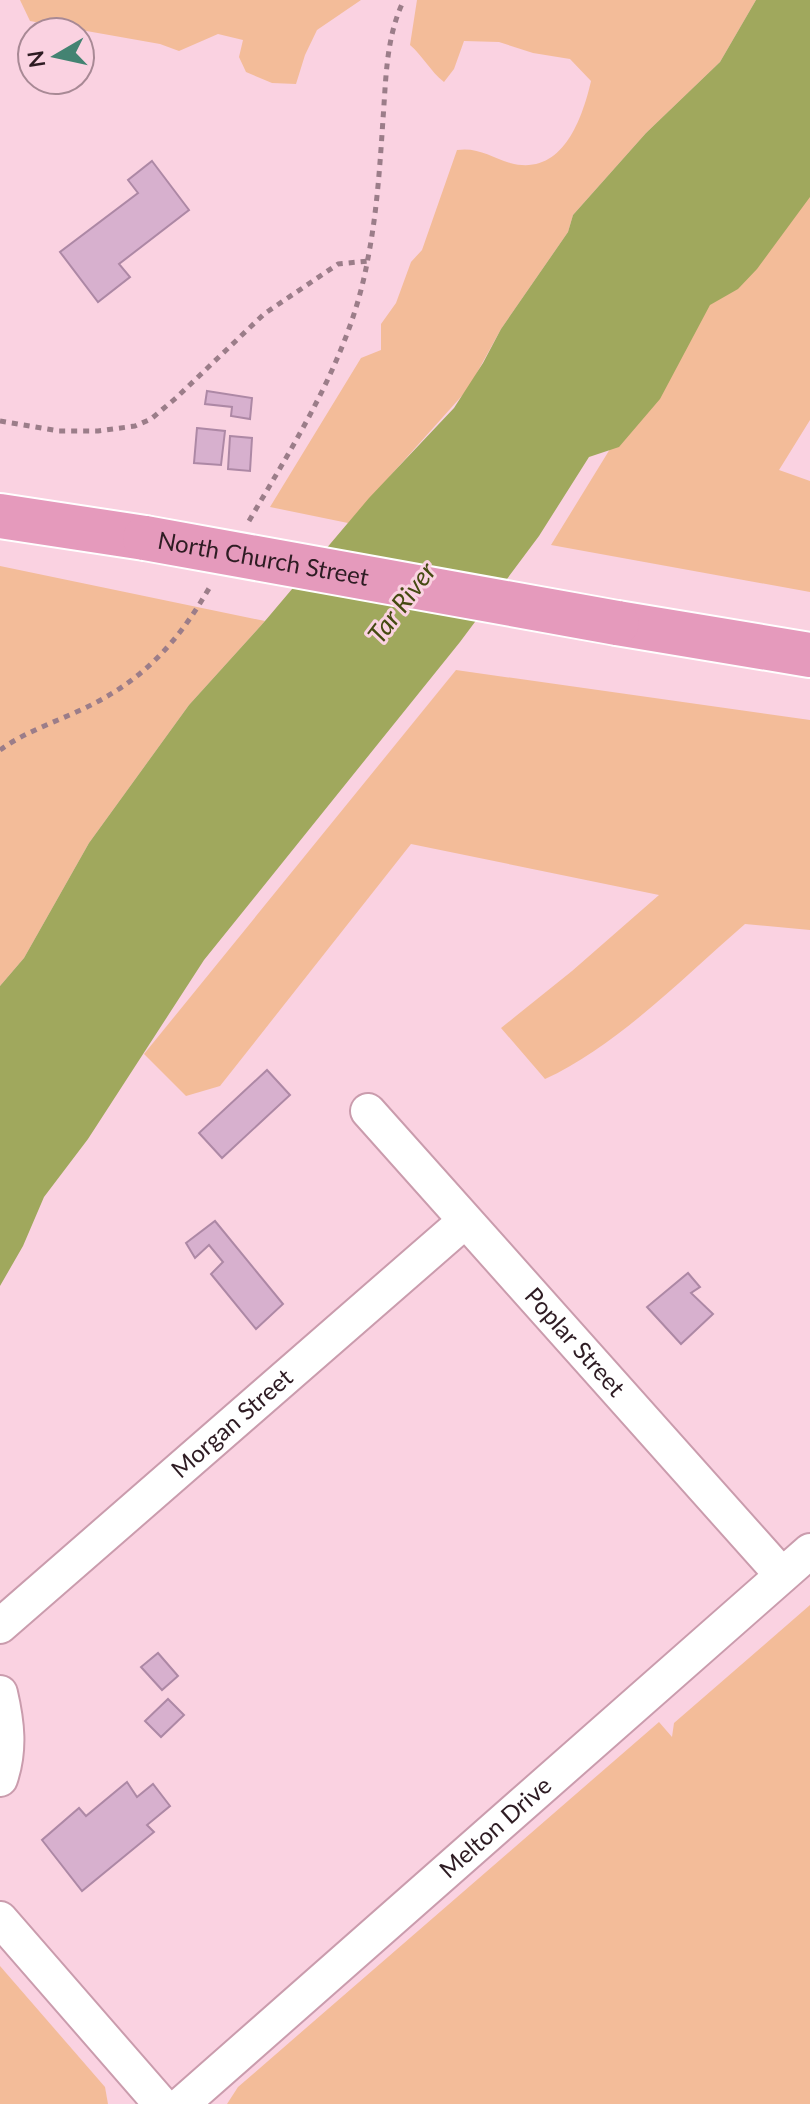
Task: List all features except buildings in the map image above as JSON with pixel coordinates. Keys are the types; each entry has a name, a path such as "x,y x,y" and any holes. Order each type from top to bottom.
{"main road":[{"name":"North Church Street","path":"0,516 145,538 810,655"}],"street":[{"name":"Poplar Street","path":"368,1111 782,1575"},
{"name":"Morgan Street","path":"0,1626 465,1221"},
{"name":"Melton Drive","path":"182,2104 810,1551"},
{"path":"0,1693 5,1713 8,1756 0,1779"},
{"path":"0,1919 161,2104"}],"path":[{"path":"243,531 318,403 345,343 368,261 377,197 388,54 404,0"},
{"path":"0,421 59,431 98,431 135,426 151,419 176,398 264,314 338,264 368,261"},
{"path":"0,750 98,702 151,667 188,625 212,584"}],"shaded area":[{"path":"20,0 361,0 317,30 296,84 272,83 246,72 239,57 243,40 218,34 179,51 160,44 96,33 96,16 28,16"},
{"path":"417,0 756,0 720,62 646,133 573,215 568,232 501,329 468,389 348,523 270,507 361,358 381,350 381,324 396,303 411,262 422,250 457,150 478,151 510,163 528,165 543,162 567,142 587,96 591,81 570,59 533,53 499,42 464,41 454,69 444,82 410,45"},
{"path":"810,169 810,420 779,470 810,481 810,592 551,545 693,314"},
{"path":"0,566 265,621 189,705 89,843 24,958 0,986"},
{"path":"456,670 810,720 810,930 745,924 624,1029 572,1065 545,1079 501,1028 659,895 411,844 220,1086 186,1096 144,1054"},
{"path":"810,1605 810,2104 227,2104 238,2087 659,1722 672,1737 674,1723"},
{"path":"0,1966 105,2087 108,2104 0,2104"}],"water":[{"name":"Tar River","path":"756,0 810,0 810,197 757,269 738,289 710,305 660,399 619,447 589,457 539,536 460,642 204,960 88,1139 44,1197 23,1246 0,1286 0,986 24,958 89,843 189,705 369,498 454,408 501,329 568,232 573,215 646,133 720,62"}]}
